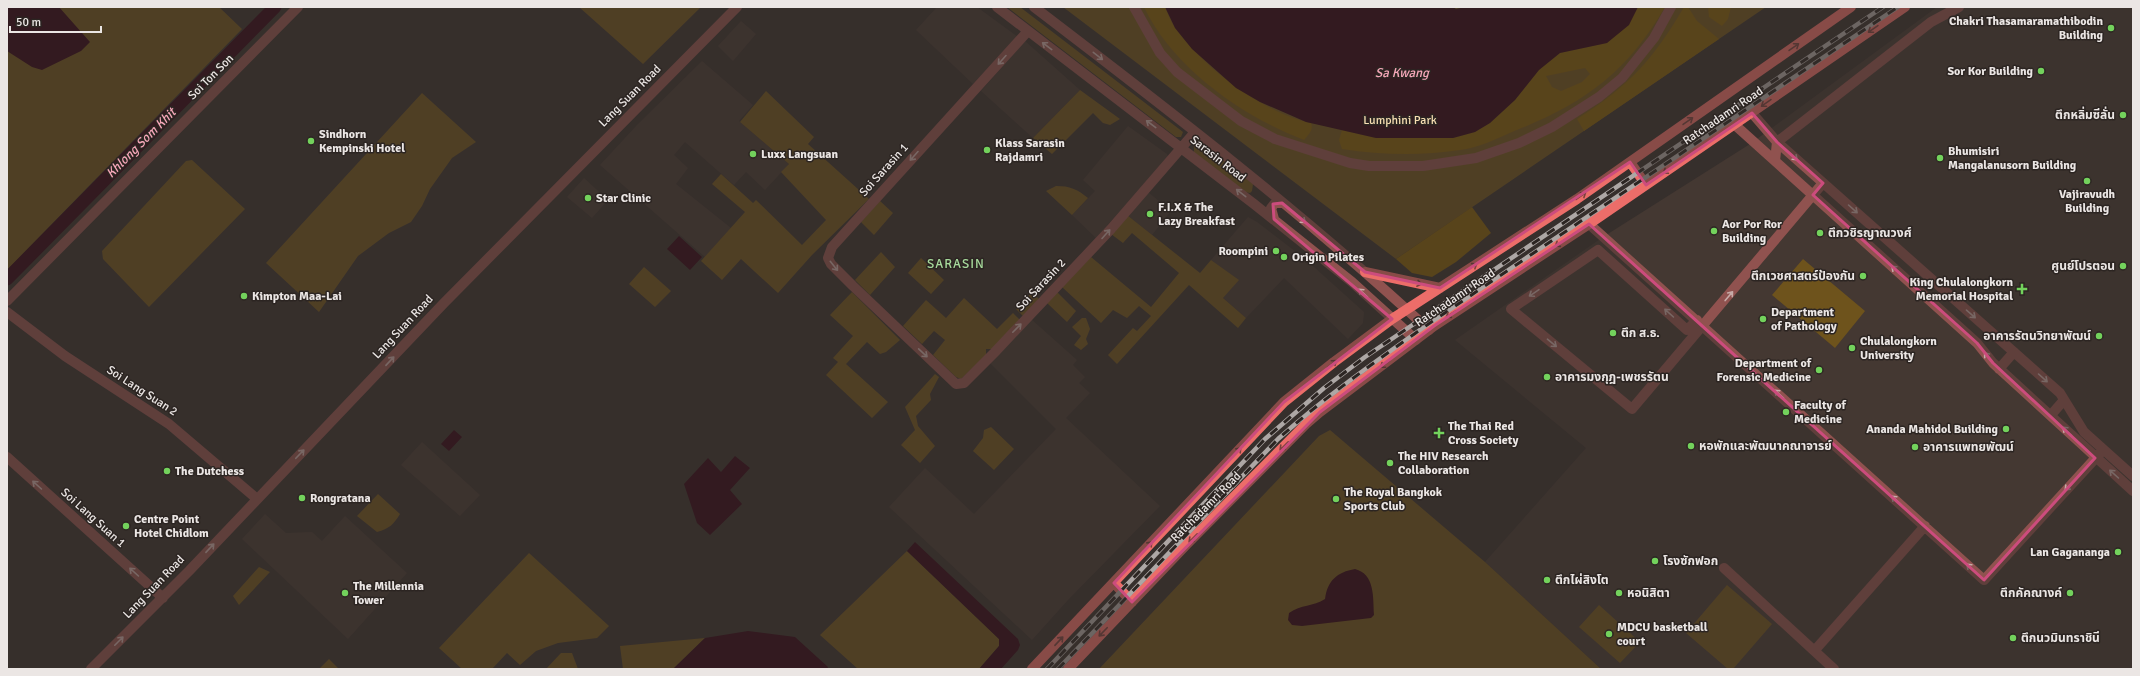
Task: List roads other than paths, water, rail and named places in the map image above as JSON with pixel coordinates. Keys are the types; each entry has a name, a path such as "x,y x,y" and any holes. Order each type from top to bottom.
{"main road":[{"name":"Ratchadamri Road","path":"1032,669 1284,402 1334,362 1392,319 1577,199 1851,7"},
{"name":"Ratchadamri Road","path":"1068,669 1306,424 1429,330 1735,125 1905,7"},
{"path":"1630,162 1646,184"},
{"path":"1365,272 1440,288"},
{"path":"1114,583 1132,602"}],"street":[{"name":"Soi Ton Son","path":"7,301 298,7"},
{"name":"Lang Suan Road","path":"92,669 162,598 444,303 737,7"},
{"name":"Sarasin Road","path":"997,7 1274,219 1352,282 1416,340"},
{"name":"Sarasin Road","path":"1034,7 1196,132 1265,188 1365,272 1429,330"},
{"path":"1134,7 1160,53 1176,72 1241,121 1275,139 1350,163 1368,166 1423,166 1476,158 1519,143 1552,127 1600,97 1622,78 1654,38 1671,7"},
{"path":"1776,161 1777,142 1932,22 1959,7"},
{"name":"Soi Sarasin 1","path":"894,326 831,264 828,258 830,251 1028,31"},
{"path":"1752,113 1777,142 2060,393 2084,432 2133,476"},
{"path":"1735,125 1977,343 1999,369 2133,491"},
{"name":"Soi Sarasin 2","path":"894,326 952,381 956,384 964,383 1102,238 1196,132"},
{"path":"1700,323 1687,330 1598,250 1511,308 1632,409 1700,323 1823,183"},
{"path":"1254,204 1260,204 1266,200 1265,188"},
{"path":"1274,219 1271,208 1275,203 1282,203"},
{"path":"1589,224 1984,580 2103,450"},
{"name":"Soi Lang Suan 2","path":"7,312 65,356 169,424 257,499"},
{"path":"1999,369 2014,352"},
{"path":"2050,415 2064,400"},
{"name":"Soi Lang Suan 1","path":"7,457 162,598"},
{"path":"1815,650 1925,526"},
{"path":"1724,568 1834,669"}],"water":[{"path":"7,7 59,7 90,42 81,51 42,70 32,67 7,51"},
{"name":"Sa Kwang","path":"1165,7 1453,7 1456,9 1465,7 1638,7 1629,25 1607,43 1560,53 1539,70 1515,100 1490,123 1475,132 1453,138 1376,138 1306,122 1260,102 1236,88 1192,49 1175,28"},
{"path":"679,236 702,257 690,270 667,249"},
{"path":"454,430 462,437 449,451 441,444"},
{"path":"735,456 750,468 730,490 742,504 710,535 697,523 684,484 708,458 721,472"},
{"path":"915,542 1018,639 1020,645 1018,650 1001,669 979,669 999,646 999,639 907,551"},
{"path":"1355,569 1362,572 1366,576 1372,587 1374,615 1371,618 1302,626 1292,625 1288,620 1289,613 1298,608 1320,602 1325,599 1328,587 1334,578 1343,572"},
{"path":"748,631 795,637 828,667 827,669 673,669 705,638"}],"waterway":[{"name":"Khlong Som Khit","path":"7,279 275,7"}],"railway":[{"path":"1047,669 1265,439 1324,388 1365,357 1883,7"},
{"path":"1058,669 1278,439 1332,394 1427,325 1898,7"}],"place":[{"name":"Chakri Thasamaramathibodin Building","path":"2111,28"},
{"name":"Sor Kor Building","path":"2041,71"},
{"name":"ตึกหลิ่มซีลั่น","path":"2123,115"},
{"name":"Sindhorn Kempinski Hotel","path":"311,141"},
{"name":"Klass Sarasin Rajdamri","path":"987,150"},
{"name":"Luxx Langsuan","path":"753,154"},
{"name":"Bhumisiri Mangalanusorn Building","path":"1940,158"},
{"name":"Vajiravudh Building","path":"2087,181"},
{"name":"Star Clinic","path":"588,198"},
{"name":"F.I.X & The Lazy Breakfast","path":"1150,214"},
{"name":"Aor Por Ror Building","path":"1714,231"},
{"name":"ตึกวชิรญาณวงศ์","path":"1820,233"},
{"name":"Roompini","path":"1276,251"},
{"name":"Origin Pilates","path":"1284,257"},
{"name":"ศูนย์โปรตอน","path":"2123,266"},
{"name":"ตึกเวชศาสตร์ป้องกัน","path":"1863,276"},
{"name":"King Chulalongkorn Memorial Hospital","path":"2022,289"},
{"name":"Kimpton Maa-Lai","path":"244,296"},
{"name":"Department of Pathology","path":"1763,319"},
{"name":"ตึก ส.ธ.","path":"1613,333"},
{"name":"อาคารรัตนวิทยาพัฒน์","path":"2099,336"},
{"name":"Chulalongkorn University","path":"1852,348"},
{"name":"Department of Forensic Medicine","path":"1819,370"},
{"name":"อาคารมงกุฎ-เพชรรัตน","path":"1547,377"},
{"name":"Faculty of Medicine","path":"1786,412"},
{"name":"Ananda Mahidol Building","path":"2006,429"},
{"name":"The Thai Red Cross Society","path":"1439,433"},
{"name":"หอพักและพัฒนาคณาจารย์","path":"1691,446"},
{"name":"อาคารแพทยพัฒน์","path":"1915,447"},
{"name":"The HIV Research Collaboration","path":"1390,463"},
{"name":"The Dutchess","path":"167,471"},
{"name":"Rongratana","path":"302,498"},
{"name":"The Royal Bangkok Sports Club","path":"1336,499"},
{"name":"Centre Point Hotel Chidlom","path":"126,526"},
{"name":"Lan Gagananga","path":"2118,552"},
{"name":"โรงซักฟอก","path":"1655,561"},
{"name":"ตึกไผ่สิงโต","path":"1547,580"},
{"name":"The Millennia Tower","path":"345,593"},
{"name":"หอนิสิตา","path":"1619,593"},
{"name":"ตึกคัคณางค์","path":"2070,593"},
{"name":"MDCU basketball court","path":"1609,634"},
{"name":"ตึกนวมินทราชินี","path":"2013,638"}],"district":[{"name":"SARASIN","path":"956,264"}],"park label":[{"name":"Lumphini Park","path":"1400,120"}]}
